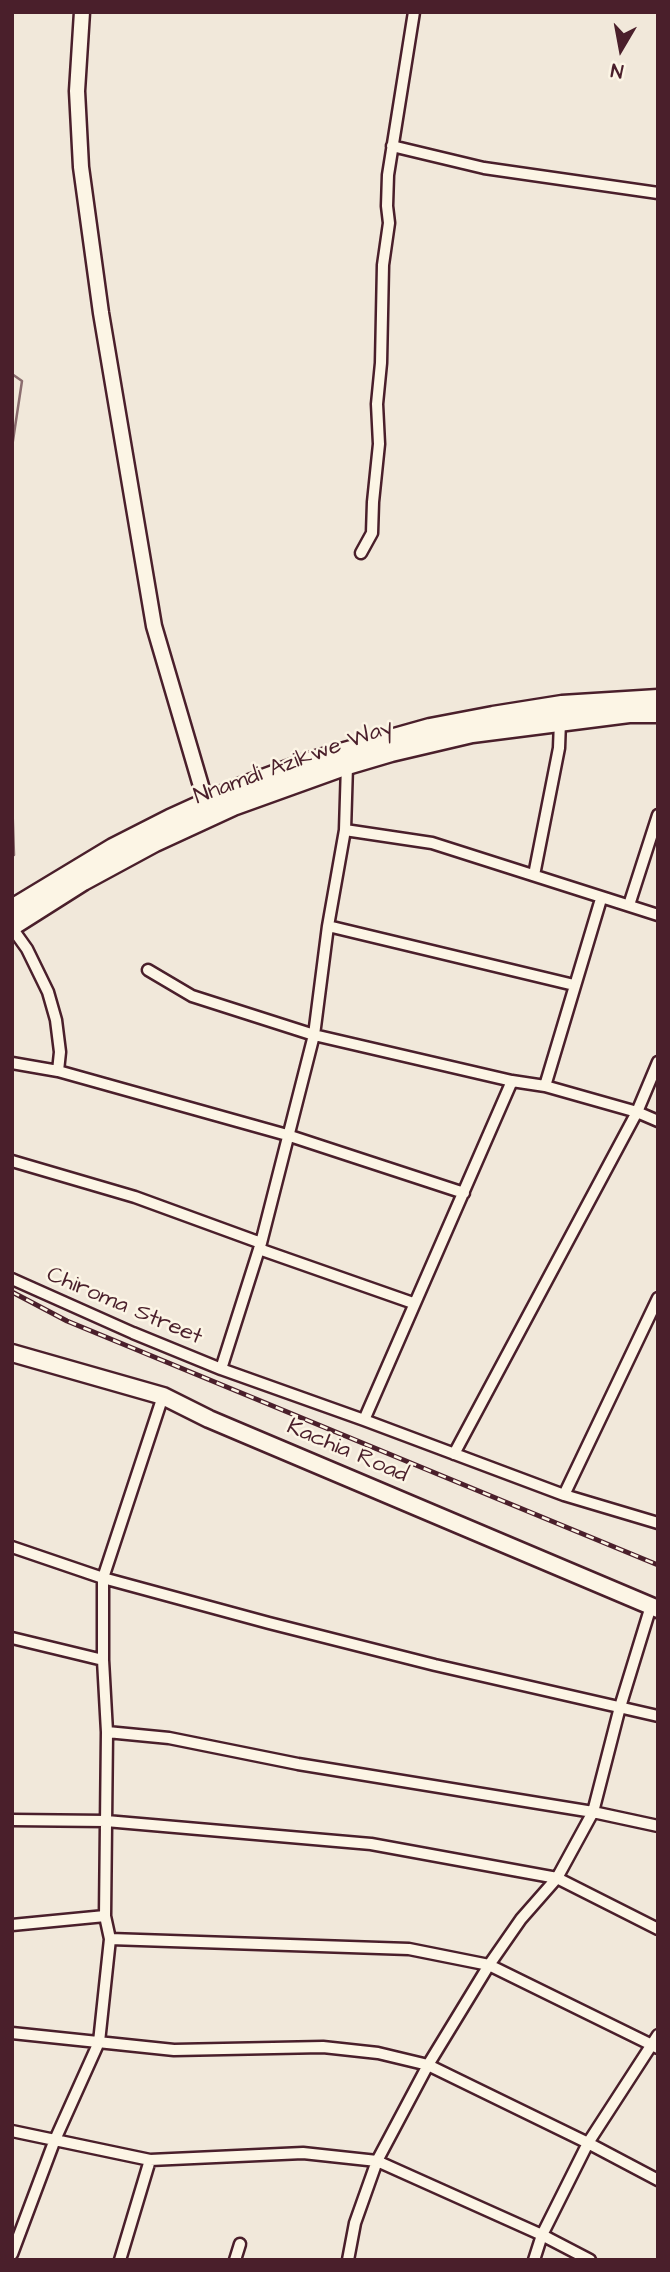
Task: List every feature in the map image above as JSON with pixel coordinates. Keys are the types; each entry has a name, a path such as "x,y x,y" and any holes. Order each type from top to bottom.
{"highway":[{"name":"Nnamdi Azikwe Way","path":"12,909 113,848 236,789 309,762 430,728 562,705 658,699"},
{"name":"Nnamdi Azikwe Way","path":"12,927 83,881 155,842 233,806 346,765 472,733 629,713 658,713"}],"main road":[{"name":"Kachia Road","path":"12,1353 163,1396 209,1419 654,1608"}],"street":[{"path":"82,12 77,90 80,167 101,313 154,626 206,803"},
{"path":"361,553 372,533 379,444 377,404 381,363 383,265 389,223 387,196 392,146 414,12"},
{"path":"392,146 484,168 658,193"},
{"path":"534,875 559,748 560,721"},
{"path":"221,1369 260,1246 314,1035 328,926 345,830 346,765"},
{"path":"629,905 658,815"},
{"path":"345,830 432,843 658,915"},
{"path":"545,1086 601,899"},
{"path":"328,926 574,985"},
{"path":"12,927 27,948 48,992 56,1020 60,1052 58,1071"},
{"path":"148,970 192,996 314,1035 512,1081 545,1086 637,1112 658,1121"},
{"path":"454,1454 637,1112 658,1062"},
{"path":"12,1063 58,1071 288,1135 464,1193"},
{"path":"364,1420 512,1081"},
{"path":"12,1161 135,1197 413,1303"},
{"name":"Chiroma Street","path":"12,1279 132,1333 221,1369 564,1495 658,1523"},
{"path":"564,1495 658,1298"},
{"path":"12,2254 54,2142 99,2042 110,1939 105,1916 107,1732 103,1660 103,1578 163,1396"},
{"path":"12,1547 103,1578 435,1665 658,1716"},
{"path":"348,2260 355,2223 377,2161 428,2065 489,1965 521,1919 557,1878 593,1812 620,1707 654,1608"},
{"path":"12,1638 103,1660"},
{"path":"107,1732 169,1738 298,1764 593,1812 658,1826"},
{"path":"12,1820 106,1821 371,1844 557,1878 658,1929"},
{"path":"12,1925 105,1916"},
{"path":"110,1939 409,1949 489,1965 655,2047"},
{"path":"12,2033 174,2050 323,2047 378,2053 428,2065 658,2180"},
{"path":"534,2260 542,2235 588,2143 655,2047 658,2035"},
{"path":"12,2132 150,2160 303,2153 377,2161 542,2235 590,2260"},
{"path":"120,2260 150,2160"},
{"path":"235,2260 240,2244"}],"waterway":[{"path":"12,374 22,381 12,447"},
{"path":"12,796 14,855"}],"railway":[{"path":"12,1292 67,1321 658,1565"}]}
